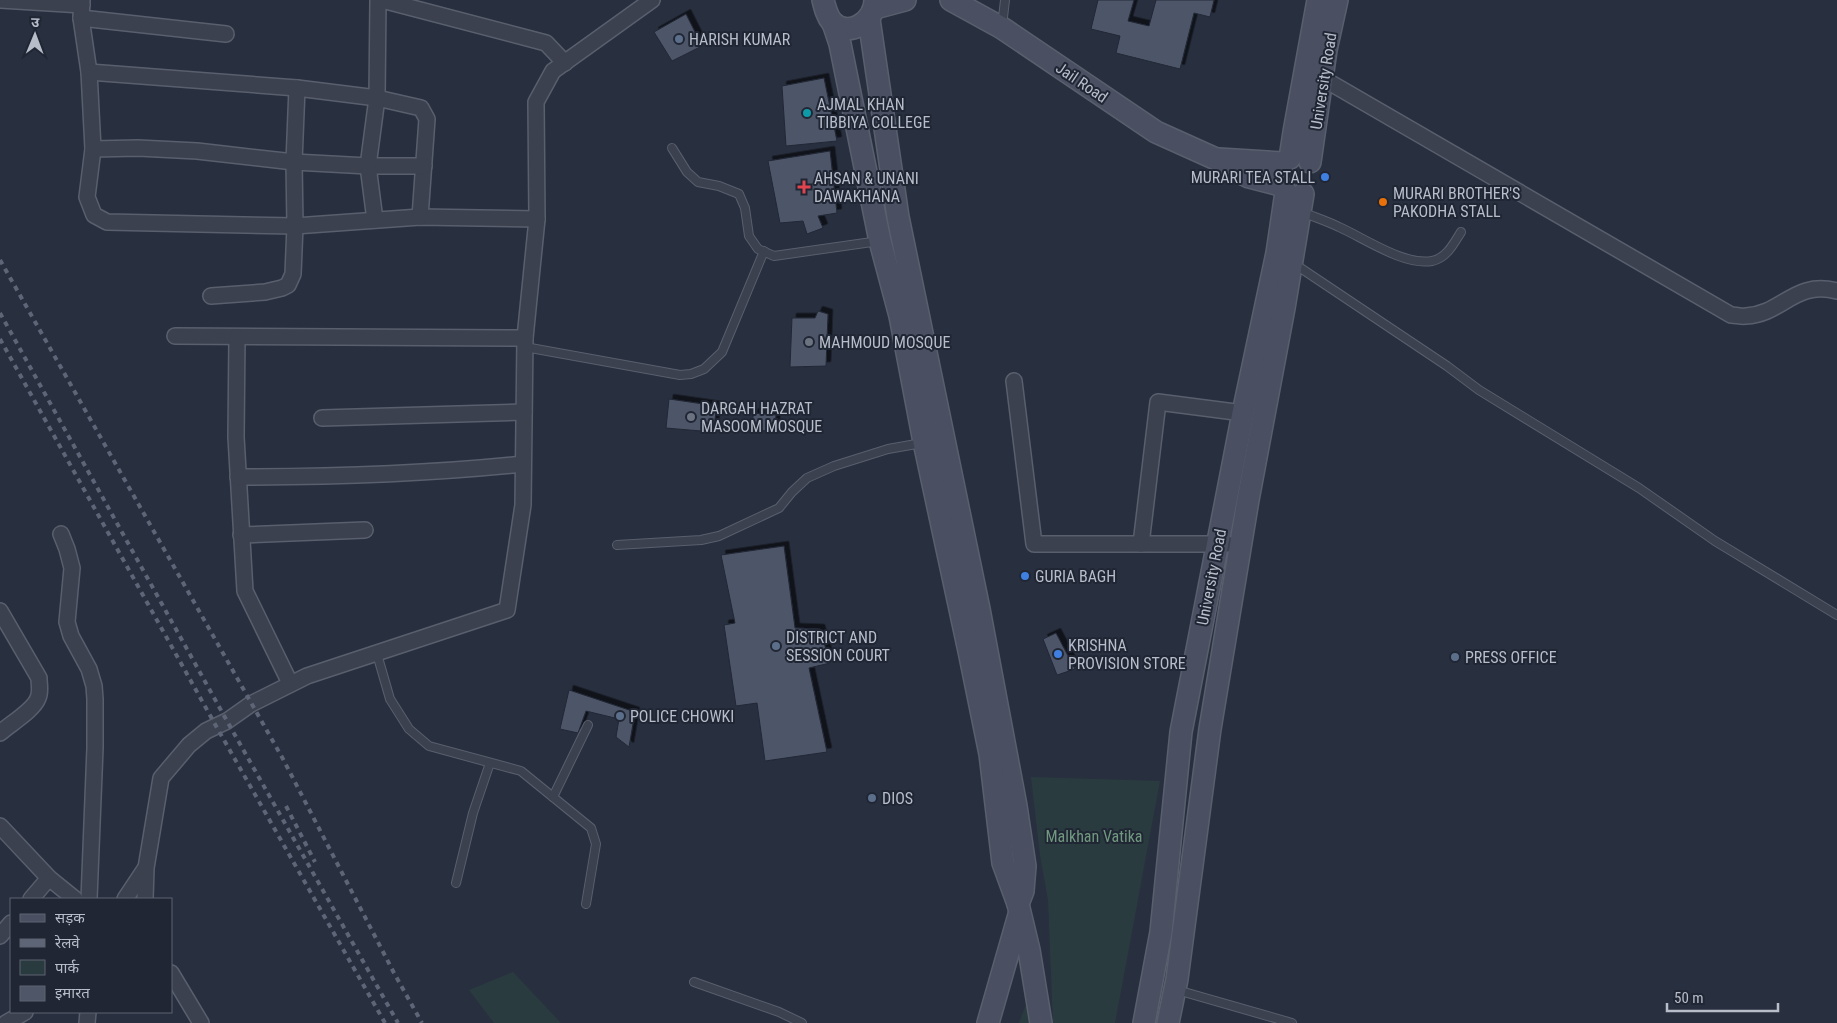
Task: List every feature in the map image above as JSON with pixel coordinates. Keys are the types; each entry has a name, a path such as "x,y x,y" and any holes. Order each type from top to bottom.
{"main road":[{"path":"823,0 826,12 833,23 840,44 880,241 934,441"},
{"path":"833,23 845,28 858,27 873,9 905,0"},
{"name":"Jail Road","path":"951,0 1002,28 1156,132 1292,196"},
{"name":"University Road","path":"1294,161 1294,132 1318,0"},
{"name":"University Road","path":"1294,161 1322,78 1337,0"},
{"path":"873,9 898,216 934,441 990,754 1004,863 1019,909 1029,950 1041,1023"},
{"name":"Jail Road","path":"1216,159 1294,161"},
{"path":"1294,161 1315,174 1315,179 1313,186 1292,196 1277,178 1278,170 1294,161"},
{"name":"University Road","path":"1168,1023 1175,989 1210,729 1292,262 1292,196"},
{"name":"University Road","path":"1144,1023 1161,932 1181,732 1244,412 1277,253 1292,196"},
{"path":"988,1023 1019,909"}],"street":[{"path":"0,0 82,8 226,34"},
{"path":"375,220 368,166 377,98 380,0 546,43 565,63"},
{"path":"145,898 146,868 161,778 189,745 206,731 227,721 251,704 307,676 506,610 523,505 525,342 537,219 536,102 553,72 652,0"},
{"path":"82,8 89,72 93,149 87,196 94,215 107,222 295,226 420,217 537,219"},
{"path":"89,72 298,88 377,98 421,108 427,119 420,217"},
{"path":"1322,78 1731,314 1746,316 1766,312 1803,291 1822,288 1837,291"},
{"path":"211,296 265,292 282,288 288,285 293,274 295,262 294,162 298,88"},
{"path":"93,149 138,148 197,151 294,162 368,166 424,166"},
{"path":"175,336 525,342"},
{"path":"237,337 236,436 244,590 290,683"},
{"path":"1014,381 1034,544 1241,544"},
{"path":"1141,544 1158,402 1244,412"},
{"path":"322,418 524,412"},
{"path":"238,478 468,470 523,464"},
{"path":"241,535 365,530"},
{"path":"61,534 72,568 67,622 71,636 89,669 94,686 95,699 95,748 88,898"},
{"path":"0,611 39,678 40,691 38,700 27,712 0,732"},
{"path":"0,826 49,878 74,898"},
{"path":"126,898 146,868"},
{"path":"32,898 49,878"},
{"path":"0,936 10,924"},
{"path":"172,974 201,1023"},
{"path":"6,1023 24,1013"}],"lane":[{"path":"1002,28 1005,0"},
{"path":"672,148 687,172 698,182 719,186 739,194 745,208 749,236 758,249 774,256 880,241"},
{"path":"1292,196 1337,226 1398,256 1416,261 1433,261 1444,256 1461,232"},
{"path":"525,342 680,375 691,374 704,369 722,352 764,251"},
{"path":"1292,262 1447,366 1479,390 1639,488 1715,541 1837,615"},
{"path":"617,545 701,540 719,536 779,508 792,492 808,478 834,466 888,449 934,441"},
{"path":"377,654 390,699 409,729 429,746 522,771 591,828 596,844 586,904"},
{"path":"553,797 588,725"},
{"path":"456,883 473,813 490,763"},
{"path":"694,982 779,1012 802,1023"},
{"path":"1175,989 1292,1023"}],"green space":[{"name":"Malkhan Vatika","path":"1031,777 1160,781 1115,1023 1053,1023 1048,900 1040,855"},
{"path":"513,972 561,1023 494,1023 469,990"},
{"path":"1028,999 1034,1023 1019,1023"}],"building":[{"path":"1098,0 1134,0 1128,21 1149,26 1156,0 1214,0 1210,17 1194,13 1180,69 1116,53 1120,36 1091,29"},
{"name":"HARISH KUMAR","path":"686,14 702,46 672,61 654,32"},
{"name":"AJMAL KHAN TIBBIYA COLLEGE","path":"824,78 837,141 786,146 782,86"},
{"name":"AHSAN & UNANI DAWAKHANA","path":"830,151 837,213 818,216 823,228 807,234 803,221 780,223 768,161"},
{"name":"MAHMOUD MOSQUE","path":"818,311 828,314 826,366 790,367 792,318 815,318"},
{"name":"DARGAH HAZRAT MASOOM MOSQUE","path":"669,399 717,406 713,432 666,428"},
{"path":"754,413 776,415 774,432 750,429"},
{"name":"DISTRICT AND SESSION COURT","path":"784,546 795,628 820,629 830,663 809,668 827,752 765,761 757,703 736,706 724,625 735,623 721,555"},
{"name":"KRISHNA PROVISION STORE","path":"1056,633 1075,669 1057,675 1043,639"},
{"name":"POLICE CHOWKI","path":"569,690 635,712 629,747 616,737 619,719 586,711 578,733 560,729"}],"railway":[{"path":"0,260 283,759 422,1023"},
{"path":"0,313 398,1023"},
{"path":"0,339 216,726 385,1023"},
{"path":"286,806 315,862"}],"place":[{"name":"HARISH KUMAR","path":"679,39"},
{"name":"AJMAL KHAN TIBBIYA COLLEGE","path":"807,113"},
{"name":"MURARI TEA STALL","path":"1325,177"},
{"name":"AHSAN & UNANI DAWAKHANA","path":"804,187"},
{"name":"MURARI BROTHER'S PAKODHA STALL","path":"1383,202"},
{"name":"MAHMOUD MOSQUE","path":"809,342"},
{"name":"DARGAH HAZRAT MASOOM MOSQUE","path":"691,417"},
{"name":"GURIA BAGH","path":"1025,576"},
{"name":"DISTRICT AND SESSION COURT","path":"776,646"},
{"name":"KRISHNA PROVISION STORE","path":"1058,654"},
{"name":"PRESS OFFICE","path":"1455,657"},
{"name":"POLICE CHOWKI","path":"620,716"},
{"name":"DIOS","path":"872,798"}]}
